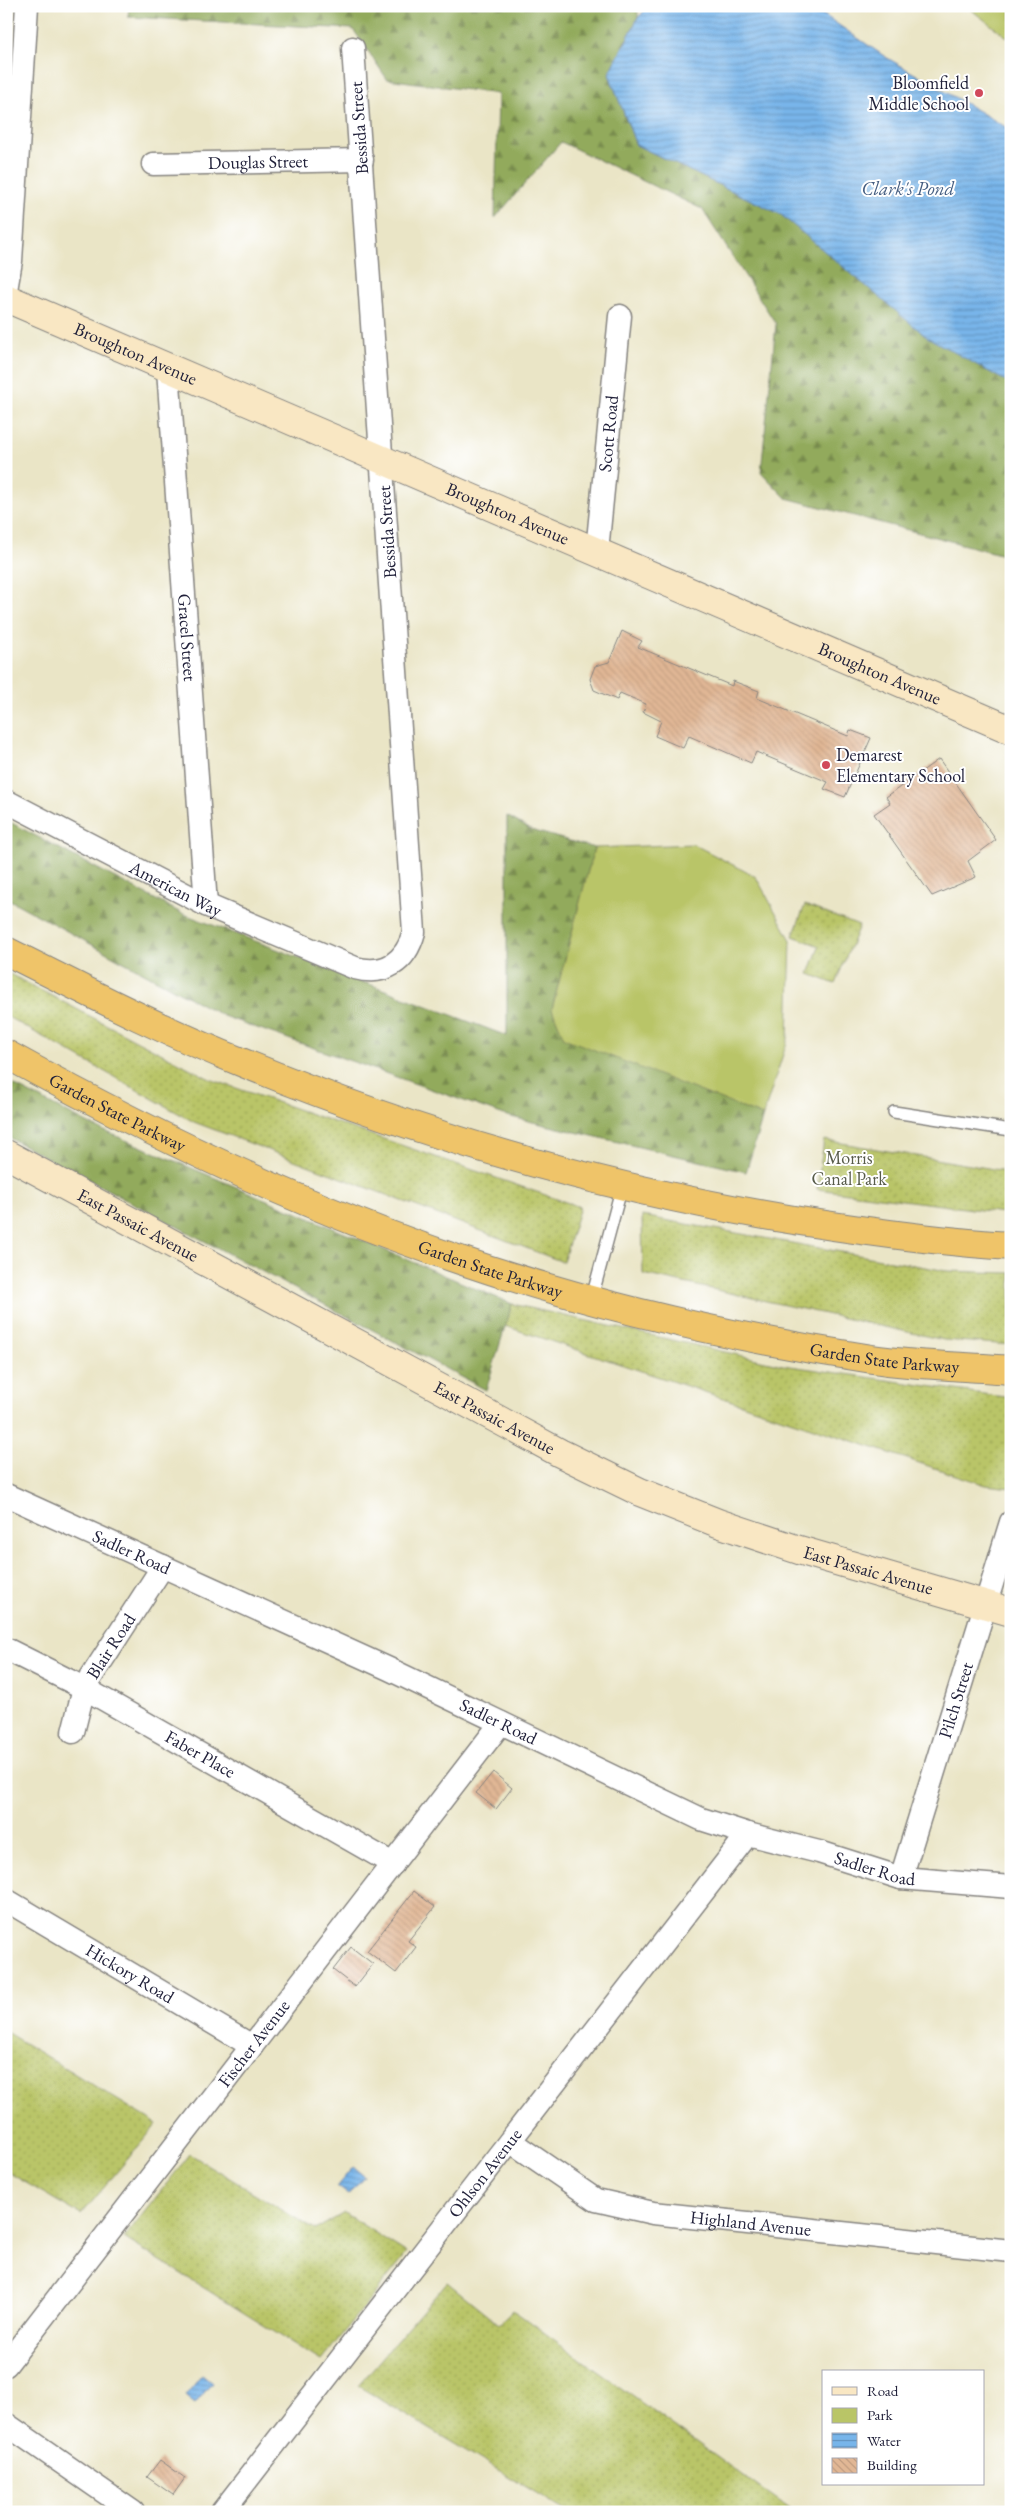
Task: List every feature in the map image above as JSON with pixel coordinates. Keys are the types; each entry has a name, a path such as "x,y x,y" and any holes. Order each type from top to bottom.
{"highway":[{"path":"6,951 118,1007 249,1066 366,1110 495,1153 622,1186 743,1212 852,1229 1011,1246"},
{"name":"Garden State Parkway","path":"6,1054 75,1092 194,1151 330,1211 462,1261 591,1301 735,1334 874,1360 1011,1370"}],"main road":[{"name":"Broughton Avenue","path":"6,298 1011,730"},
{"name":"East Passaic Avenue","path":"6,1154 560,1453 640,1492 718,1523 799,1550 984,1606 1011,1612"}],"street":[{"path":"6,290 11,261 26,6"},
{"name":"Bessida Street","path":"350,966 368,972 394,965 404,956 414,932 353,48"},
{"name":"Douglas Street","path":"153,164 362,160"},
{"name":"Scott Road","path":"597,551 620,316"},
{"name":"Gracel Street","path":"168,369 206,905"},
{"name":"American Way","path":"6,801 206,905 350,966"},
{"name":"Sadler Road","path":"6,1495 501,1723 701,1818 748,1834 819,1852 900,1878 1011,1887"},
{"name":"Pilch Street","path":"900,1878 1011,1522"},
{"name":"Blair Road","path":"73,1732 84,1688 163,1566"},
{"name":"Faber Place","path":"6,1649 84,1688 393,1864"},
{"name":"Fischer Avenue","path":"6,2365 501,1723"},
{"name":"Ohlson Avenue","path":"222,2512 748,1834"},
{"name":"Hickory Road","path":"6,1900 252,2046"},
{"name":"Highland Avenue","path":"510,2141 596,2200 653,2213 1011,2251"},
{"path":"6,2424 133,2512"}],"lane":[{"path":"894,1112 1011,1130"},
{"path":"591,1301 622,1186"}],"green space":[{"path":"129,6 638,6 638,18 609,74 636,145 780,214 928,337 1011,384 1011,557 786,498 761,472 776,324 702,209 561,142 495,218 498,94 387,79 353,29 128,17"},
{"path":"966,6 1011,6 1011,40"},
{"path":"507,816 531,830 594,848 552,1009 564,1037 763,1116 746,1172 507,1116 223,1016 6,898 6,820 181,913 507,1036"},
{"path":"693,844 756,877 791,940 788,1039 763,1116 564,1038 552,1009 594,848"},
{"path":"805,905 859,926 835,984 809,974 819,946 793,936"},
{"path":"6,972 210,1079 580,1207 563,1262 194,1122 6,1016"},
{"path":"6,1081 95,1127 512,1304 486,1390 6,1136"},
{"name":"Morris Canal Park","path":"824,1140 1011,1172 1011,1214 817,1189"},
{"path":"642,1216 947,1271 1011,1273 1011,1345 944,1340 643,1274"},
{"path":"512,1304 783,1365 1011,1398 1011,1488 986,1485 505,1326"},
{"path":"6,2032 157,2124 81,2215 6,2171"},
{"path":"190,2154 315,2230 344,2213 407,2253 321,2361 124,2238"},
{"path":"447,2282 499,2324 513,2310 793,2512 568,2512 358,2386"}],"water":[{"name":"Clark's Pond","path":"648,6 811,6 884,56 1011,130 1011,384 927,337 780,214 636,145 609,74 638,18"},
{"path":"353,2167 364,2176 349,2195 337,2186"},
{"path":"202,2375 212,2383 195,2404 185,2396"}],"building":[{"name":"Demarest Elementary School","path":"622,631 642,641 638,647 732,686 733,681 759,691 757,698 848,736 850,730 871,738 845,797 824,789 828,782 756,752 751,763 689,736 683,748 655,736 661,721 643,712 646,704 620,693 617,700 594,690 590,679 595,666 609,662"},
{"path":"939,759 996,840 968,861 976,877 932,896 874,814 890,803 886,797"},
{"path":"493,1772 512,1788 496,1809 476,1793"},
{"path":"414,1891 435,1907 408,1941 416,1947 396,1973 367,1951"},
{"path":"351,1947 373,1964 355,1987 333,1970"},
{"path":"160,2460 185,2478 173,2495 147,2477"}],"place":[{"name":"Bloomfield Middle School","path":"979,93"},
{"name":"Demarest Elementary School","path":"826,765"}]}
